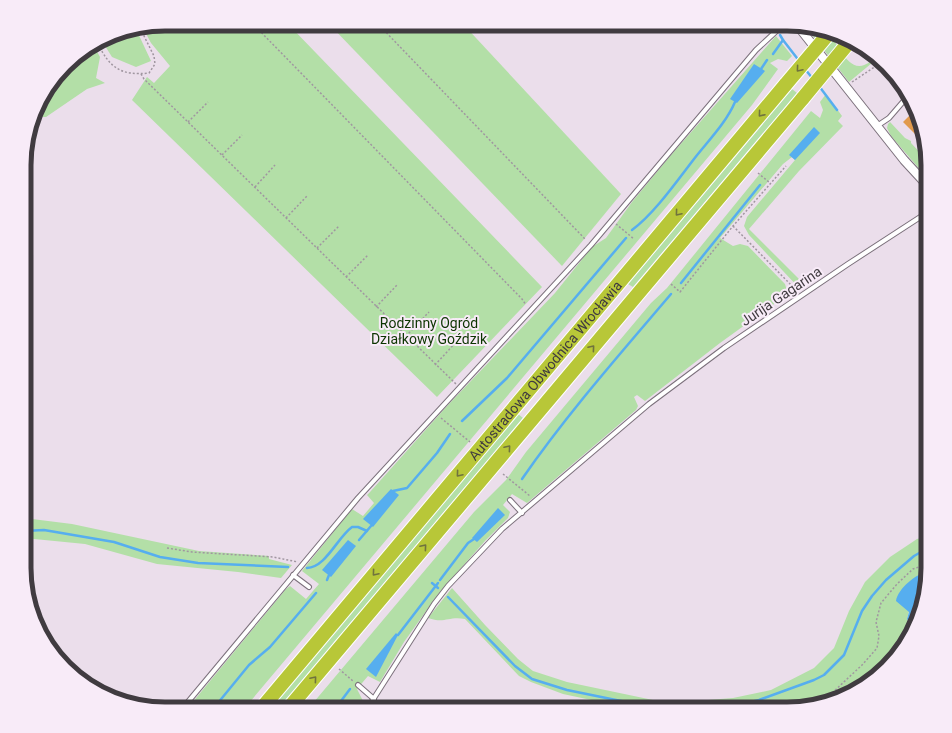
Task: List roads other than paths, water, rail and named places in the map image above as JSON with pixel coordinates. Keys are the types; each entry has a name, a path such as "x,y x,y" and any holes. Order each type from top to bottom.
{"highway":[{"name":"Autostradowa Obwodnica Wrocławia","path":"267,702 826,37"},
{"name":"Autostradowa Obwodnica Wrocławia","path":"294,702 846,45"}],"street":[{"path":"803,32 877,126 921,178"}],"lane":[{"path":"188,702 358,498 527,316 612,220 747,60 775,31"},
{"path":"877,126 888,118 904,100"},
{"name":"Jurija Gagarina","path":"372,702 416,631 448,586 498,533 649,404 724,348 921,216"},
{"path":"510,500 522,513"},
{"path":"293,575 309,587"},
{"path":"358,685 374,699"}],"water":[{"path":"754,64 765,71 737,103 730,99"},
{"path":"814,127 820,133 795,160 789,155"},
{"path":"391,489 399,495 373,527 363,519"},
{"path":"498,508 505,515 477,542 472,538"},
{"path":"348,540 356,546 331,577 322,570"},
{"path":"921,574 918,594 909,623 907,619 909,612 896,601 900,591 908,582"},
{"path":"396,633 398,635 376,677 366,669"}],"waterway":[{"path":"773,54 783,40 780,35"},
{"path":"783,40 800,62"},
{"path":"761,69 767,60"},
{"path":"805,69 813,79"},
{"path":"819,86 837,110"},
{"path":"632,230 649,215 665,197 722,125 735,102"},
{"path":"681,283 760,185"},
{"path":"462,421 507,378 626,238"},
{"path":"522,479 575,408 671,294"},
{"path":"393,491 407,488 437,453 450,434"},
{"path":"359,540 371,526"},
{"path":"307,568 320,563 352,527 358,527 367,531"},
{"path":"31,531 44,530 114,542 160,557 198,563 288,567"},
{"path":"440,580 468,543 474,539"},
{"path":"751,702 814,680 824,675 844,655 862,611 872,596 886,580 914,556 921,552"},
{"path":"327,580 329,575"},
{"path":"432,583 438,588"},
{"path":"398,635 438,583"},
{"path":"219,702 249,665 270,647 316,593"},
{"path":"448,597 515,666 532,679 567,690 627,702"},
{"path":"340,702 350,689"}],"park label":[{"name":"Rodzinny Ogród Działkowy Goździk","path":"429,332"}]}
